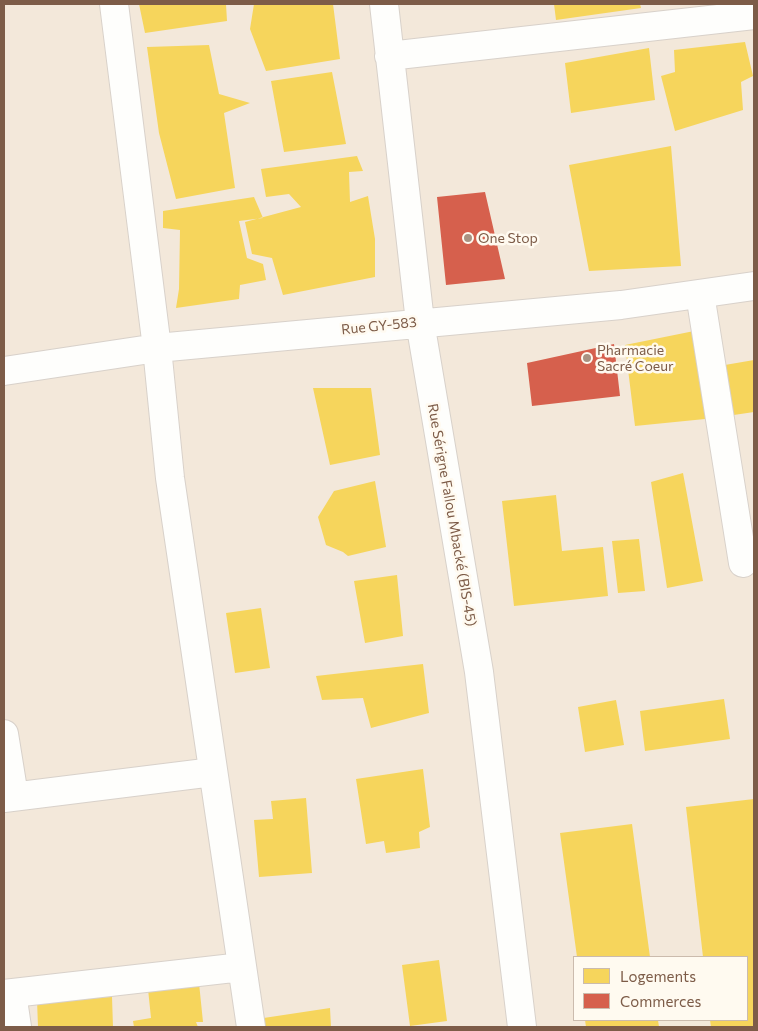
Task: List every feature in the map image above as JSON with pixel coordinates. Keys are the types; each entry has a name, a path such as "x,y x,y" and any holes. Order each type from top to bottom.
{"street":[{"path":"114,4 157,348 170,478 251,1027"},
{"name":"Rue Sérigne Fallou Mbacké (BIS-45)","path":"384,4 420,322 479,672 522,1027"},
{"path":"389,56 754,15"},
{"name":"Rue GY-583","path":"4,371 157,348 420,322 621,305 754,286"},
{"path":"700,294 743,563"},
{"path":"4,734 9,797 212,772"},
{"path":"16,1027 8,994 242,967"}],"shaded area":[{"path":"4,4 754,4 754,1027 4,1027"}],"building: Logements":[{"path":"139,4 226,4 227,21 145,33"},
{"path":"254,4 333,4 340,59 266,71 250,29"},
{"path":"554,4 640,4 641,8 556,20"},
{"path":"745,42 753,76 741,82 743,110 675,131 661,76 675,72 674,50"},
{"path":"209,45 219,94 250,103 224,113 235,188 176,199 159,133 147,47"},
{"path":"649,48 655,100 571,113 565,63"},
{"path":"332,72 346,144 284,152 271,81"},
{"path":"671,146 681,266 589,271 569,165"},
{"path":"357,156 363,171 349,172 350,202 368,196 375,239 375,277 283,295 272,258 252,254 245,222 301,207 289,194 266,197 261,169"},
{"path":"254,197 263,218 239,221 247,258 263,264 266,280 240,285 239,299 176,308 179,289 180,230 163,228 163,211"},
{"path":"699,330 715,418 635,426 625,345"},
{"path":"754,360 754,412 727,416 719,366"},
{"path":"313,388 371,388 380,455 330,465"},
{"path":"683,473 703,581 667,588 651,482"},
{"path":"375,481 386,547 348,556 326,545 318,517 334,491"},
{"path":"556,495 562,551 603,547 608,596 514,606 502,501"},
{"path":"639,539 645,591 618,593 612,541"},
{"path":"397,575 403,636 365,643 354,581"},
{"path":"261,608 270,668 235,673 226,613"},
{"path":"423,664 429,713 371,728 363,698 322,700 316,676"},
{"path":"724,699 730,739 645,751 640,711"},
{"path":"616,700 624,745 585,752 578,707"},
{"path":"423,769 430,827 419,832 420,848 386,853 384,841 366,844 356,779"},
{"path":"306,798 312,873 259,877 254,820 273,819 271,801"},
{"path":"754,799 754,1027 711,1027 710,1021 748,1021 748,956 703,956 686,807"},
{"path":"632,824 650,956 577,956 560,833"},
{"path":"439,960 447,1021 410,1026 402,965"},
{"path":"199,983 203,1022 196,1022 198,1027 134,1027 133,1021 151,1018 148,989"},
{"path":"112,997 113,1027 38,1027 37,1000"},
{"path":"330,1008 331,1027 258,1027 257,1019"},
{"path":"585,1021 658,1021 659,1027 586,1027"}],"building: Commerces":[{"name":"One Stop","path":"485,192 505,279 446,285 437,197"},
{"path":"614,344 620,396 532,406 527,363"}],"place":[{"name":"One Stop","path":"468,238"},
{"name":"Pharmacie Sacré Coeur","path":"587,358"}]}
